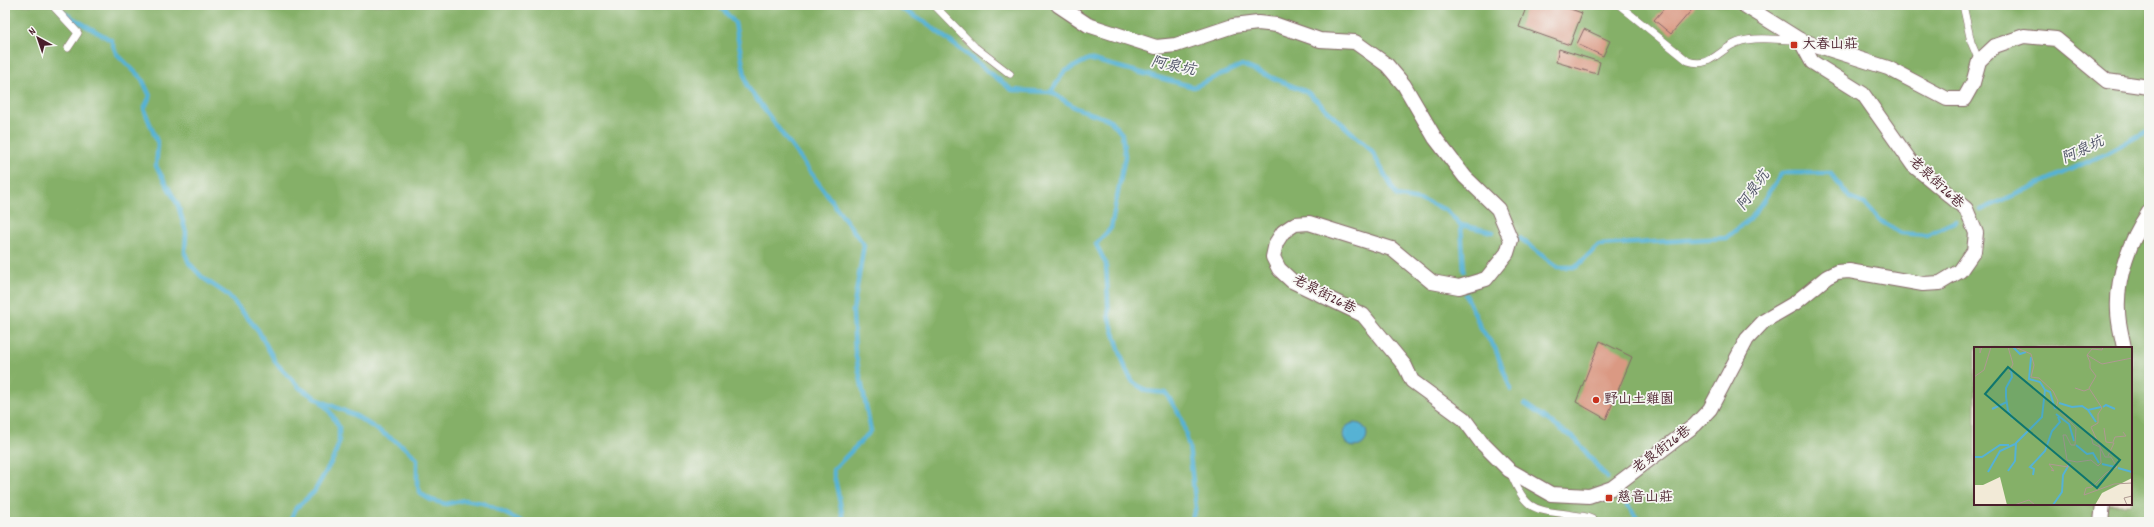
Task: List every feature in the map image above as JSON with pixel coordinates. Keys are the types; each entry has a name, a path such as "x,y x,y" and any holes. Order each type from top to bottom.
{"street":[{"name":"老泉街26巷","path":"1058,5 1088,25 1156,47 1176,45 1233,26 1258,23 1277,25 1320,40 1355,42 1387,65 1404,84 1435,138 1464,177 1498,209 1511,240 1507,253 1486,279 1459,287 1432,282 1392,249 1309,223 1295,224 1283,232 1276,243 1273,257 1279,269 1292,280 1363,315 1405,366 1412,382 1464,419 1481,442 1509,470 1551,494 1589,496 1612,488 1695,426 1710,409 1747,339 1764,321 1795,303 1827,277 1837,272 1849,271 1923,284 1940,283 1960,271 1974,252 1976,233 1966,209 1913,165 1863,94 1812,62 1800,40"},
{"name":"老泉街26巷","path":"1744,5 1800,40 1888,68 1948,99 1964,98 1973,83 1979,61"},
{"path":"1979,61 1995,46 2024,36 2056,39 2107,81 2149,87"},
{"path":"2124,347 2118,311 2120,274 2143,221 2149,212"},
{"path":"2101,522 2103,505"}],"lane":[{"path":"52,5 78,33 68,48"},
{"path":"934,5 975,47 1010,74"},
{"path":"1619,5 1688,61 1696,64 1703,64 1712,60 1731,45 1742,41 1800,40"},
{"path":"1963,5 1971,42 1979,61"},
{"path":"1509,470 1519,495 1529,505 1545,511 1584,516 1596,522"}],"green space":[{"path":"5,5 2149,5 2149,522 5,522"}],"water":[{"path":"1355,423 1360,424 1366,430 1366,440 1360,446 1355,447 1350,446 1344,440 1343,435 1344,430 1350,424"}],"building":[{"path":"1527,5 1559,5 1582,13 1570,45 1519,27"},
{"path":"1667,5 1696,5 1671,34 1654,20"},
{"path":"1584,29 1610,41 1603,56 1577,44"},
{"path":"1559,49 1600,62 1597,74 1556,62"},
{"path":"1600,341 1632,357 1606,419 1576,402"}],"waterway":[{"path":"58,5 62,12 111,40 116,53 142,79 150,96 144,109 158,144 156,166 178,205 186,232 185,253 189,263 203,278 228,295 258,330 276,363 300,388 319,400 356,416 406,448 417,459 417,484 421,494 431,500 446,504 464,500 483,503 523,522"},
{"path":"719,5 735,23 747,86 864,245 853,311 855,351 871,431 833,470 844,522"},
{"name":"阿泉坑","path":"895,5 929,25 1012,90 1051,92 1064,72 1089,59 1194,87 1242,65 1307,92 1371,150 1397,196 1424,201 1446,210 1461,225 1493,232"},
{"path":"1051,92 1076,108 1110,120 1122,134 1125,156 1111,228 1096,244 1106,264 1109,318 1126,370 1133,382 1146,391 1166,393 1182,419 1189,447 1196,508 1190,522"},
{"name":"阿泉坑","path":"1981,210 2107,153 2149,130"},
{"name":"阿泉坑","path":"1520,238 1557,267 1576,267 1599,245 1726,238 1752,217 1782,173 1830,173 1850,198 1865,204 1879,220 1901,233 1926,235 1956,221"},
{"path":"1461,225 1464,271"},
{"path":"1466,295 1482,330 1495,348 1511,390"},
{"path":"290,522 296,508 314,492 333,459 339,443 339,427 329,410 322,403"},
{"path":"1525,404 1576,440 1607,478"},
{"path":"1622,498 1640,522"}],"place":[{"name":"大春山莊","path":"1794,45"},
{"name":"野山土雞園","path":"1596,400"},
{"name":"慈音山莊","path":"1609,498"}]}
